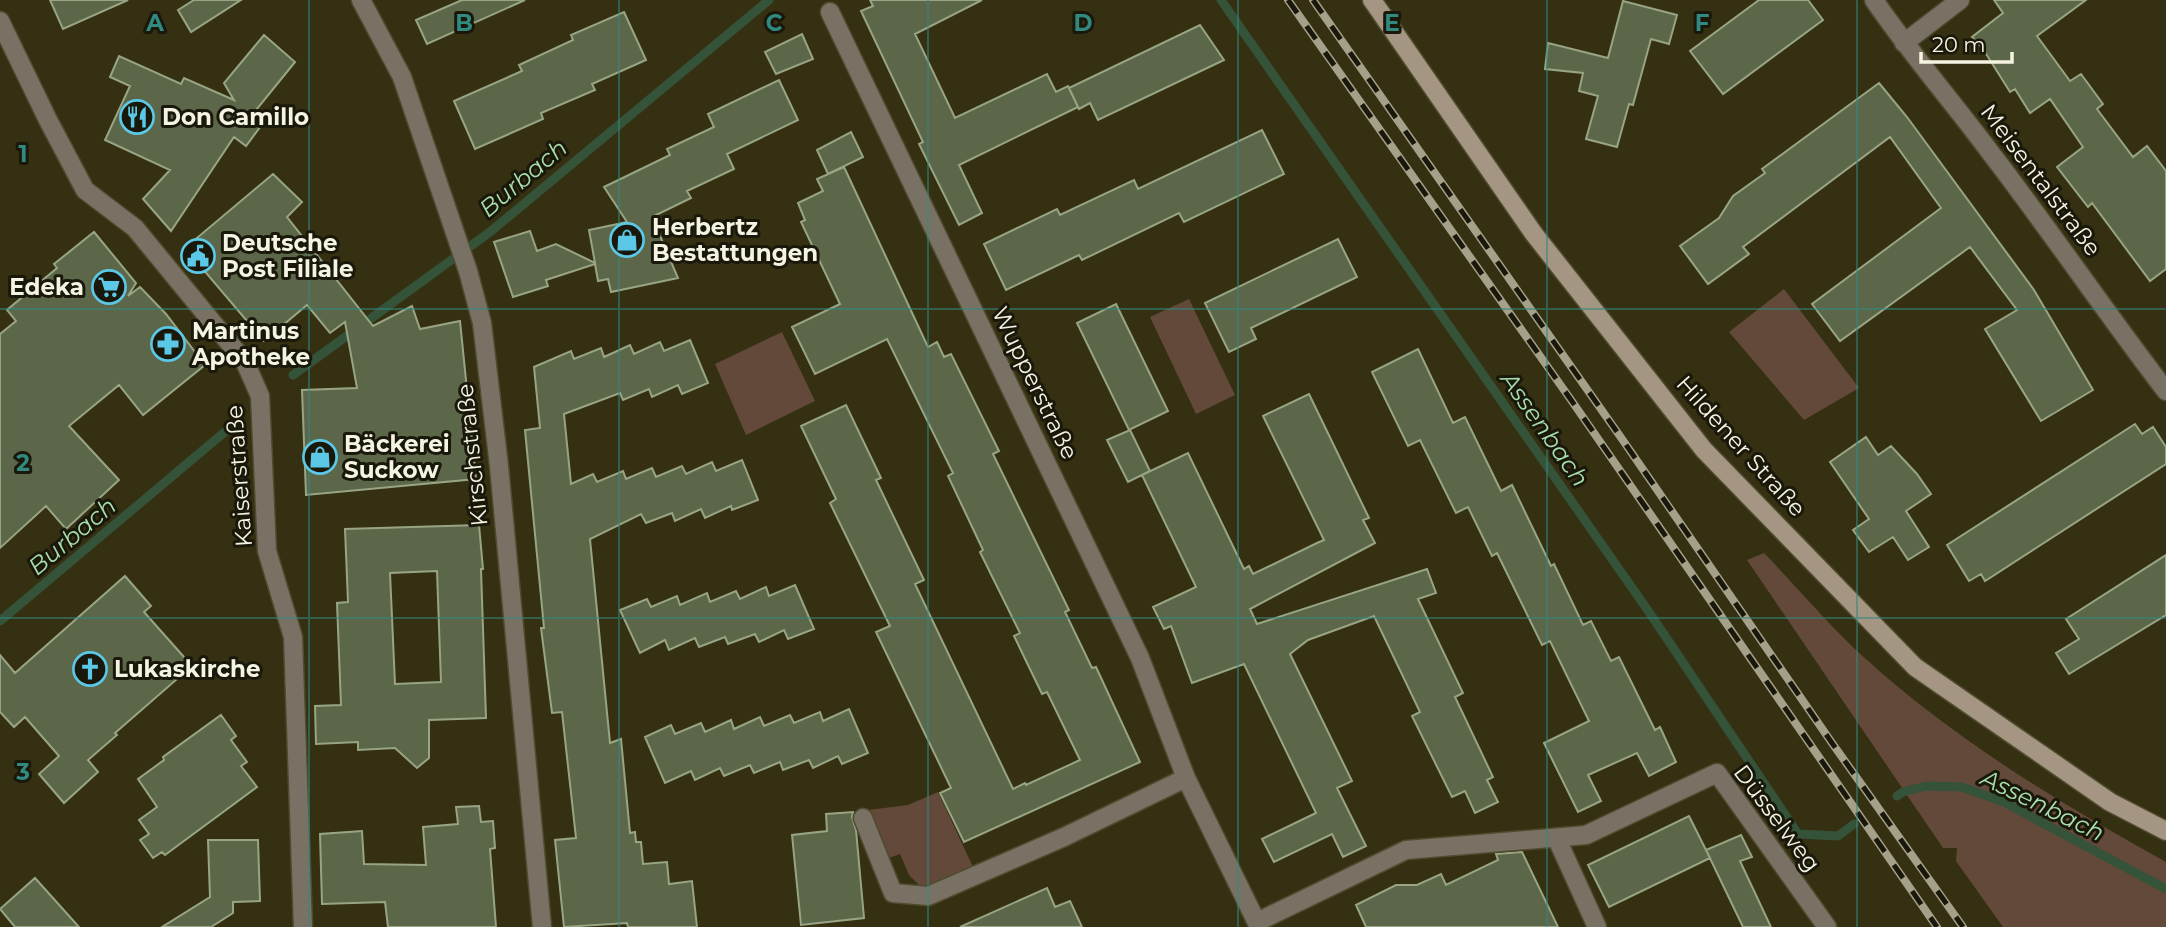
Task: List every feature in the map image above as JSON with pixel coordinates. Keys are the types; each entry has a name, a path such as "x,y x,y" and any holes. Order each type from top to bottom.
{"main road":[{"name":"Hildener Straße","path":"1372,0 1534,234 1714,460 1915,667 2110,803 2166,831"}],"street":[{"name":"Kirschstraße","path":"361,0 402,77 468,271 482,323 499,466 542,927"},
{"name":"Meisentalstraße","path":"1874,0 1904,43 1997,161 2166,391"},
{"path":"1904,43 1961,0"},
{"name":"Wupperstraße","path":"830,12 1140,657 1186,778 1258,925"},
{"name":"Kaiserstraße","path":"0,21 85,190 135,228 244,362 260,396 267,551 293,637 303,927"},
{"name":"Düsselweg","path":"1258,925 1406,850 1586,835 1717,773 1827,927"},
{"path":"863,818 893,892 928,896 1064,837 1186,778"},
{"path":"1557,839 1597,927"}],"shaded area":[{"path":"1784,289 1859,388 1804,420 1729,332"},
{"path":"1189,299 1235,395 1196,414 1150,317"},
{"path":"782,332 815,401 746,435 715,364"},
{"path":"1764,553 1854,648 1937,718 2049,794 2166,862 2166,927 2003,927 1956,861 1957,848 1943,848 1747,560"},
{"path":"938,792 973,867 943,882 920,886 909,875 900,854 889,858 868,810 908,805"}],"building":[{"path":"50,0 128,0 63,29"},
{"path":"194,0 241,0 191,32 178,10"},
{"path":"462,0 525,0 427,44 416,20"},
{"path":"870,0 982,0 915,34 955,118 1047,74 1056,92 1068,86 1078,107 959,165 982,213 959,225 919,144 923,142 861,11 873,6"},
{"path":"1759,0 1808,0 1823,20 1723,94 1690,51"},
{"path":"1994,0 2086,0 2037,36 2070,81 2081,74 2103,104 2097,109 2133,157 2147,146 2166,171 2166,269 2150,281 2092,203 2088,207 2057,167 2083,147 2050,99 2030,113 2015,89 2010,92 1983,49 1972,37 2003,13"},
{"path":"1623,1 1677,15 1669,44 1651,39 1633,105 1629,104 1617,147 1586,139 1598,96 1579,91 1583,73 1545,69 1548,43 1608,58"},
{"path":"624,12 646,60 592,84 595,90 541,113 543,119 475,149 454,101 522,71 519,65 573,40 571,35"},
{"path":"1200,25 1224,60 1098,120 1090,103 1079,109 1069,88"},
{"path":"802,34 813,59 776,74 765,52"},
{"path":"264,35 295,62 256,110 269,115 246,146 234,137 171,231 143,199 170,170 105,140 130,86 110,77 119,56 181,84 184,78 234,100 224,83"},
{"path":"779,80 798,120 727,154 734,169 687,191 691,198 652,217 678,278 611,292 608,279 598,281 595,264 546,280 548,286 513,297 494,242 530,231 537,251 556,244 595,263 589,230 627,222 604,187 670,155 667,149 714,127 708,114"},
{"path":"1879,83 2034,290 2093,390 2041,421 1985,329 2017,310 1970,247 1840,341 1812,304 1941,208 1890,137 1743,247 1749,254 1708,284 1680,246 1719,218 1733,196 1765,173 1762,169"},
{"path":"1262,130 1284,174 1184,222 1179,213 1082,260 1079,255 1006,290 984,244 1057,209 1060,215 1134,180 1138,189"},
{"path":"851,132 863,157 828,174 817,150"},
{"path":"844,167 928,347 937,342 944,357 951,354 999,451 993,454 1069,610 1065,612 1092,668 1096,667 1140,762 964,842 940,793 951,788 876,632 890,626 830,503 836,499 801,426 846,405 881,478 876,480 924,580 915,584 1013,789 1080,760 1047,692 1042,694 1014,636 1020,633 980,552 983,550 948,476 953,473 887,339 815,374 792,327 840,304 801,222 805,220 798,203 823,191 817,179"},
{"path":"273,174 302,202 287,217 373,326 412,306 420,329 460,321 476,479 306,495 302,390 357,388 345,322 330,333 307,305 264,341 185,248"},
{"path":"94,232 136,283 128,296 140,287 166,314 205,365 143,415 119,385 69,426 119,480 66,529 46,506 0,548 0,334 16,321 7,310 57,268 54,264"},
{"path":"1338,239 1357,277 1251,328 1256,339 1229,352 1205,303"},
{"path":"1116,304 1168,411 1129,430 1077,323"},
{"path":"690,340 708,383 682,394 678,385 652,397 649,389 623,400 620,393 564,414 571,484 593,474 597,482 623,471 626,479 652,468 656,477 682,466 686,474 712,462 716,471 742,460 758,500 732,510 731,506 705,518 701,509 675,521 672,513 646,523 641,514 590,539 610,743 621,739 630,833 635,832 636,842 641,842 643,864 667,862 669,884 692,881 697,927 628,927 627,923 564,927 555,840 576,838 562,712 552,713 541,628 544,628 525,430 540,428 534,367 571,351 574,359 601,348 604,357 630,345 634,354 660,342 664,351"},
{"path":"1418,349 1453,423 1465,417 1501,491 1512,485 1583,625 1591,621 1611,661 1619,657 1655,730 1660,727 1676,762 1649,776 1637,753 1588,775 1601,801 1578,812 1544,743 1589,721 1550,641 1542,645 1497,553 1492,556 1468,507 1456,513 1420,440 1408,446 1372,372"},
{"path":"1309,394 1369,518 1363,520 1375,543 1250,609 1257,624 1427,569 1436,593 1418,599 1463,693 1455,697 1493,777 1487,780 1498,802 1475,813 1465,791 1452,797 1412,716 1420,712 1374,616 1308,640 1290,654 1352,781 1337,788 1366,846 1343,857 1332,834 1274,862 1262,839 1316,813 1244,664 1192,683 1171,626 1164,629 1153,607 1196,587 1142,475 1188,453 1244,569 1249,566 1253,574 1324,540 1263,416"},
{"path":"2135,424 2142,434 2153,427 2166,447 2166,464 1985,581 1981,574 1969,581 1947,545"},
{"path":"1130,430 1150,471 1128,482 1107,440"},
{"path":"1866,437 1878,455 1891,446 1931,494 1906,511 1929,547 1908,560 1893,537 1869,552 1853,530 1869,519 1830,462"},
{"path":"479,525 483,569 486,718 429,720 429,758 417,768 395,748 358,750 358,742 316,744 315,706 341,705 337,603 348,602 345,529","holes":["437,571 441,682 395,684 390,573"]},
{"path":"2166,555 2166,615 2069,674 2056,653 2079,639 2066,619"},
{"name":"Lukaskirche","path":"125,576 151,606 144,612 192,666 88,760 98,772 64,803 39,774 59,756 25,717 14,727 0,712 0,655 15,673"},
{"path":"795,585 814,629 788,639 784,630 759,642 755,634 728,644 725,637 699,647 695,638 669,650 665,640 640,653 620,610 647,599 651,607 677,596 680,605 707,593 710,602 736,591 740,599 766,587 769,596"},
{"path":"849,709 868,753 842,764 838,756 813,768 809,760 783,770 780,762 754,773 750,765 724,776 720,768 695,780 691,771 665,783 645,737 671,725 675,734 701,723 705,732 731,720 734,729 760,717 764,726 790,715 794,723 820,712 823,721"},
{"path":"221,715 236,736 231,740 247,762 241,766 257,787 165,855 162,852 153,858 140,840 149,834 139,820 157,807 138,779 164,760 163,757"},
{"path":"479,806 481,822 493,821 495,848 490,849 496,927 388,927 385,902 322,904 320,834 362,831 364,864 426,865 423,827 458,824 456,807"},
{"path":"853,812 864,918 801,925 792,835 827,831 826,814"},
{"path":"1689,816 1710,858 1609,907 1588,865"},
{"path":"1741,835 1752,857 1740,861 1771,927 1743,927 1706,850"},
{"path":"208,840 258,840 260,901 233,902 233,913 211,927 162,927 210,897"},
{"path":"1522,852 1558,927 1366,927 1356,905 1396,885 1417,885 1441,874 1446,885 1498,860 1496,854"},
{"path":"35,878 79,927 15,927 0,909"},
{"path":"1047,888 1055,907 1070,901 1082,927 960,927"}],"waterway":[{"name":"Burbach","path":"293,375 490,232 769,0"},
{"name":"Assenbach","path":"1221,0 1649,612 1798,834 1838,836 1854,824"},
{"name":"Burbach","path":"0,621 233,425"},
{"name":"Assenbach","path":"1897,796 1926,786 1962,787 2004,802 2166,889"}],"railway":[{"path":"1288,0 1569,397 1937,927"},
{"path":"1313,0 1963,927"}],"place":[{"name":"Don Camillo","path":"137,117"},
{"name":"Herbertz Bestattungen","path":"627,240"},
{"name":"Deutsche Post Filiale","path":"198,256"},
{"name":"Edeka","path":"109,287"},
{"name":"Martinus Apotheke","path":"168,344"},
{"name":"Bäckerei Suckow","path":"320,457"},
{"name":"Lukaskirche","path":"90,669"}]}
